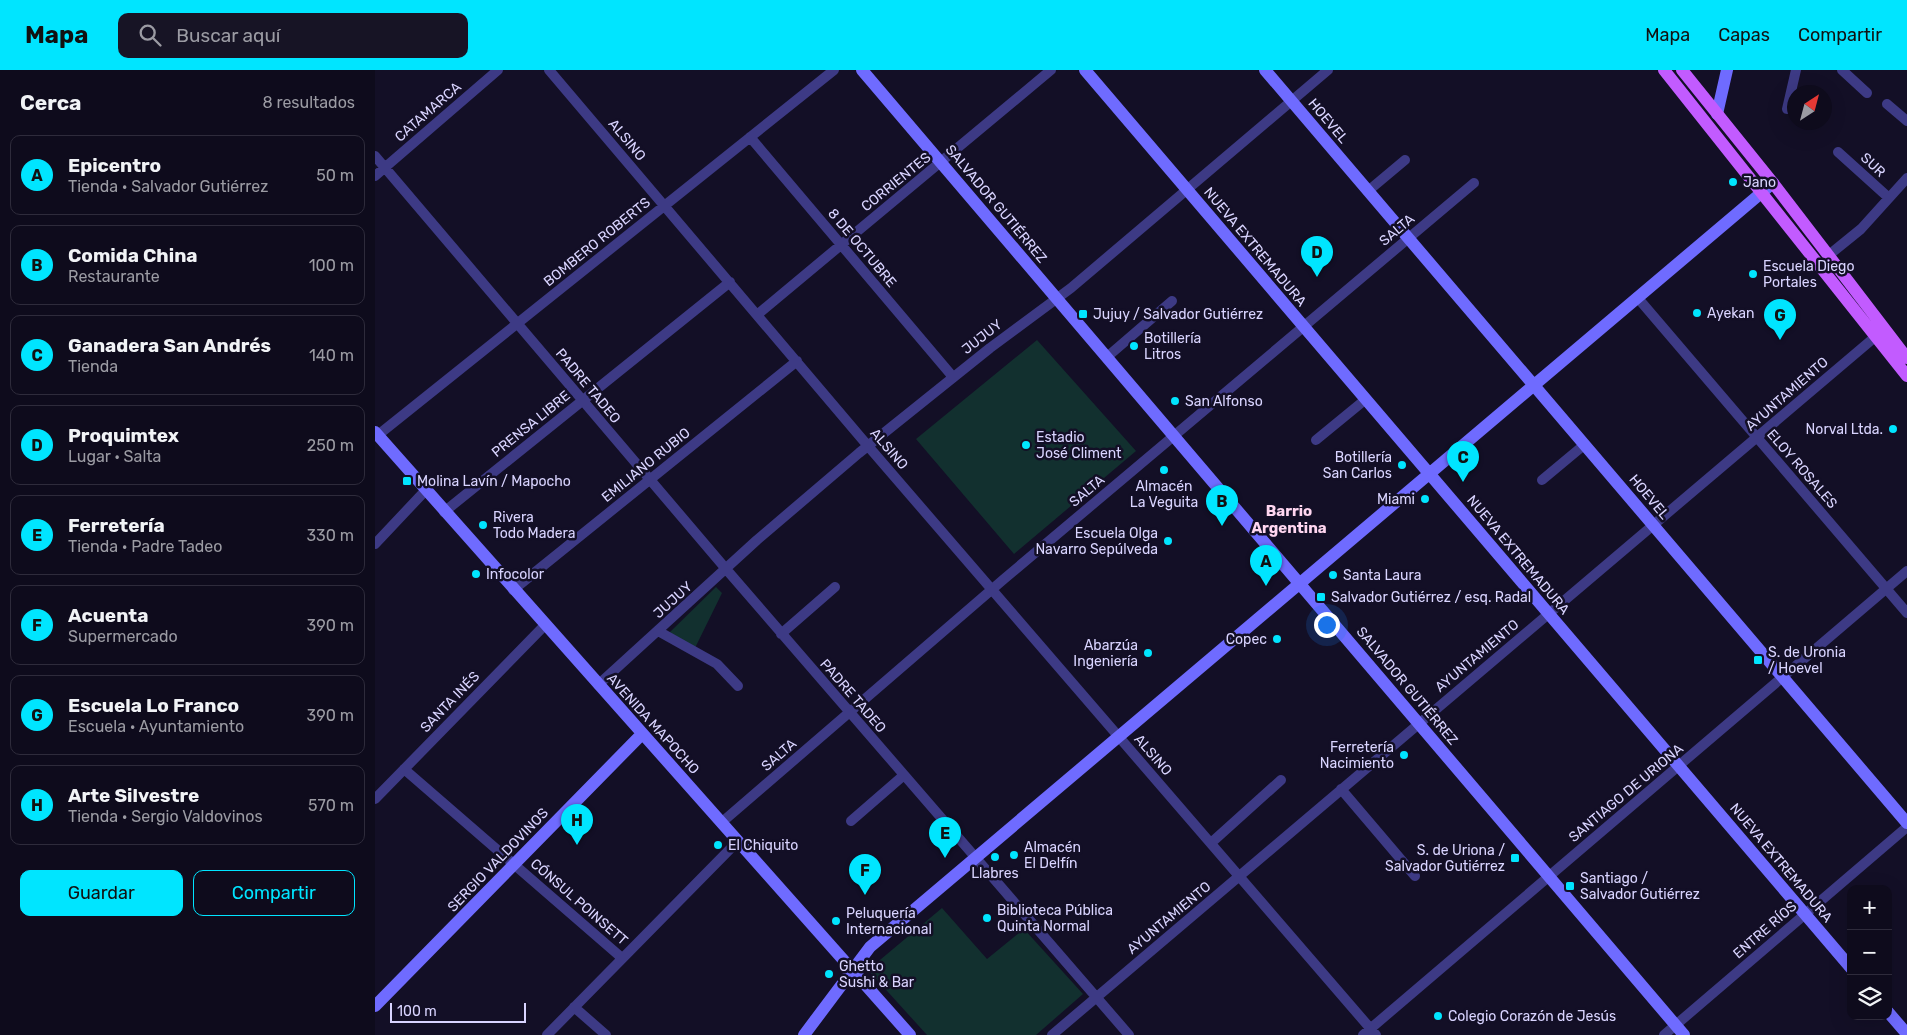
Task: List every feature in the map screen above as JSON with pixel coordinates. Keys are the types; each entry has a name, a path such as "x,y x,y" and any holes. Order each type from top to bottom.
{"main road":[{"name":"SALVADOR GUTIÉRREZ","path":"862,70 1684,1035"},
{"name":"NUEVA EXTREMADURA","path":"1085,70 1847,963"},
{"name":"HOEVEL","path":"1265,70 1907,825"},
{"path":"1664,70 1907,376"},
{"path":"1682,70 1773,183 1907,358"},
{"path":"1717,114 1727,70"},
{"path":"804,1035 852,971 860,957 870,947 1773,183"},
{"name":"AVENIDA MAPOCHO","path":"376,434 910,1035"},
{"name":"SERGIO VALDOVINOS","path":"375,1006 642,734"},
{"path":"1892,1017 1907,1034"}],"street":[{"name":"CATAMARCA","path":"375,176 499,70"},
{"name":"ALSINO","path":"549,70 758,314 868,446 1211,843 1370,1033"},
{"name":"BOMBERO ROBERTS","path":"376,434 834,70"},
{"name":"CORRIENTES","path":"758,314 1051,70"},
{"name":"JUJUY","path":"598,685 757,540 868,446 953,377 1056,298 1328,70"},
{"path":"1793,85 1796,70"},
{"path":"1842,70 1867,93"},
{"path":"1887,104 1907,121"},
{"name":"8 DE OCTUBRE","path":"750,137 953,377"},
{"name":"SUR","path":"1838,152 1889,198"},
{"name":"PADRE TADEO","path":"375,156 781,634 1129,1035"},
{"path":"1368,191 1405,160"},
{"path":"1829,255 1855,234 1907,178"},
{"name":"SALTA","path":"721,823 992,589 1473,183"},
{"name":"PRENSA LIBRE","path":"444,512 730,282"},
{"name":"ELOY ROSALES","path":"1637,297 1907,612"},
{"path":"1107,357 1172,301"},
{"name":"AYUNTAMIENTO","path":"1052,1035 1875,337"},
{"name":"EMILIANO RUBIO","path":"513,590 797,361"},
{"path":"1316,440 1366,399"},
{"path":"1542,480 1584,445"},
{"path":"375,544 425,491"},
{"name":"SANTIAGO DE URIONA","path":"1370,1033 1549,876 1907,571"},
{"path":"781,634 835,587"},
{"name":"SANTA INÉS","path":"375,799 545,625"},
{"name":"JUJUY","path":"658,632 717,664 738,686"},
{"name":"CÓNSUL POINSETT","path":"403,769 622,958"},
{"path":"851,821 904,775"},
{"path":"1211,843 1281,780"},
{"path":"1341,789 1415,876"},
{"name":"ENTRE RÍOS","path":"1664,1035 1907,825"},
{"path":"547,1035 737,842"},
{"path":"574,1007 606,1035"}],"green space":[{"name":"Estadio José Climent","path":"1037,340 1136,451 1014,554 916,439"},
{"path":"716,587 722,593 695,648 669,633"},
{"path":"942,908 987,959 1024,929 1083,994 1036,1035 927,1035 868,970"}],"place":[{"name":"Jano","path":"1733,182"},
{"name":"Escuela Diego Portales","path":"1753,274"},
{"name":"Proquimtex","path":"1317,277"},
{"name":"Ayekan","path":"1697,313"},
{"name":"Jujuy / Salvador Gutiérrez","path":"1083,314"},
{"name":"Escuela Lo Franco","path":"1780,340"},
{"name":"Botillería Litros","path":"1134,346"},
{"name":"San Alfonso","path":"1175,401"},
{"name":"Norval Ltda.","path":"1893,429"},
{"name":"Estadio José Climent","path":"1026,445"},
{"name":"Botillería San Carlos","path":"1402,465"},
{"name":"Almacén La Veguita","path":"1164,470"},
{"name":"Molina Lavín / Mapocho","path":"407,481"},
{"name":"Ganadera San Andrés","path":"1463,482"},
{"name":"Miami","path":"1425,499"},
{"name":"Rivera Todo Madera","path":"483,525"},
{"name":"Comida China","path":"1222,526"},
{"name":"Escuela Olga Navarro Sepúlveda","path":"1168,541"},
{"name":"Infocolor","path":"476,574"},
{"name":"Santa Laura","path":"1333,575"},
{"name":"Epicentro","path":"1266,586"},
{"name":"Salvador Gutiérrez / esq. Radal","path":"1321,597"},
{"name":"Copec","path":"1277,639"},
{"name":"Abarzúa Ingeniería","path":"1148,653"},
{"name":"S. de Uronia / Hoevel","path":"1758,660"},
{"name":"Ferretería Nacimiento","path":"1404,755"},
{"name":"Arte Silvestre","path":"577,845"},
{"name":"El Chiquito","path":"718,845"},
{"name":"Almacén El Delfín","path":"1014,855"},
{"name":"Llabres","path":"995,857"},
{"name":"Ferretería","path":"945,858"},
{"name":"S. de Uriona / Salvador Gutiérrez","path":"1515,858"},
{"name":"Santiago / Salvador Gutiérrez","path":"1570,886"},
{"name":"Acuenta","path":"865,895"},
{"name":"Biblioteca Pública Quinta Normal","path":"987,918"},
{"name":"Peluquería Internacional","path":"836,921"},
{"name":"Ghetto Sushi & Bar","path":"829,974"},
{"name":"Colegio Corazón de Jesús","path":"1438,1016"}],"district":[{"name":"Barrio Argentina","path":"1289,520"}]}
